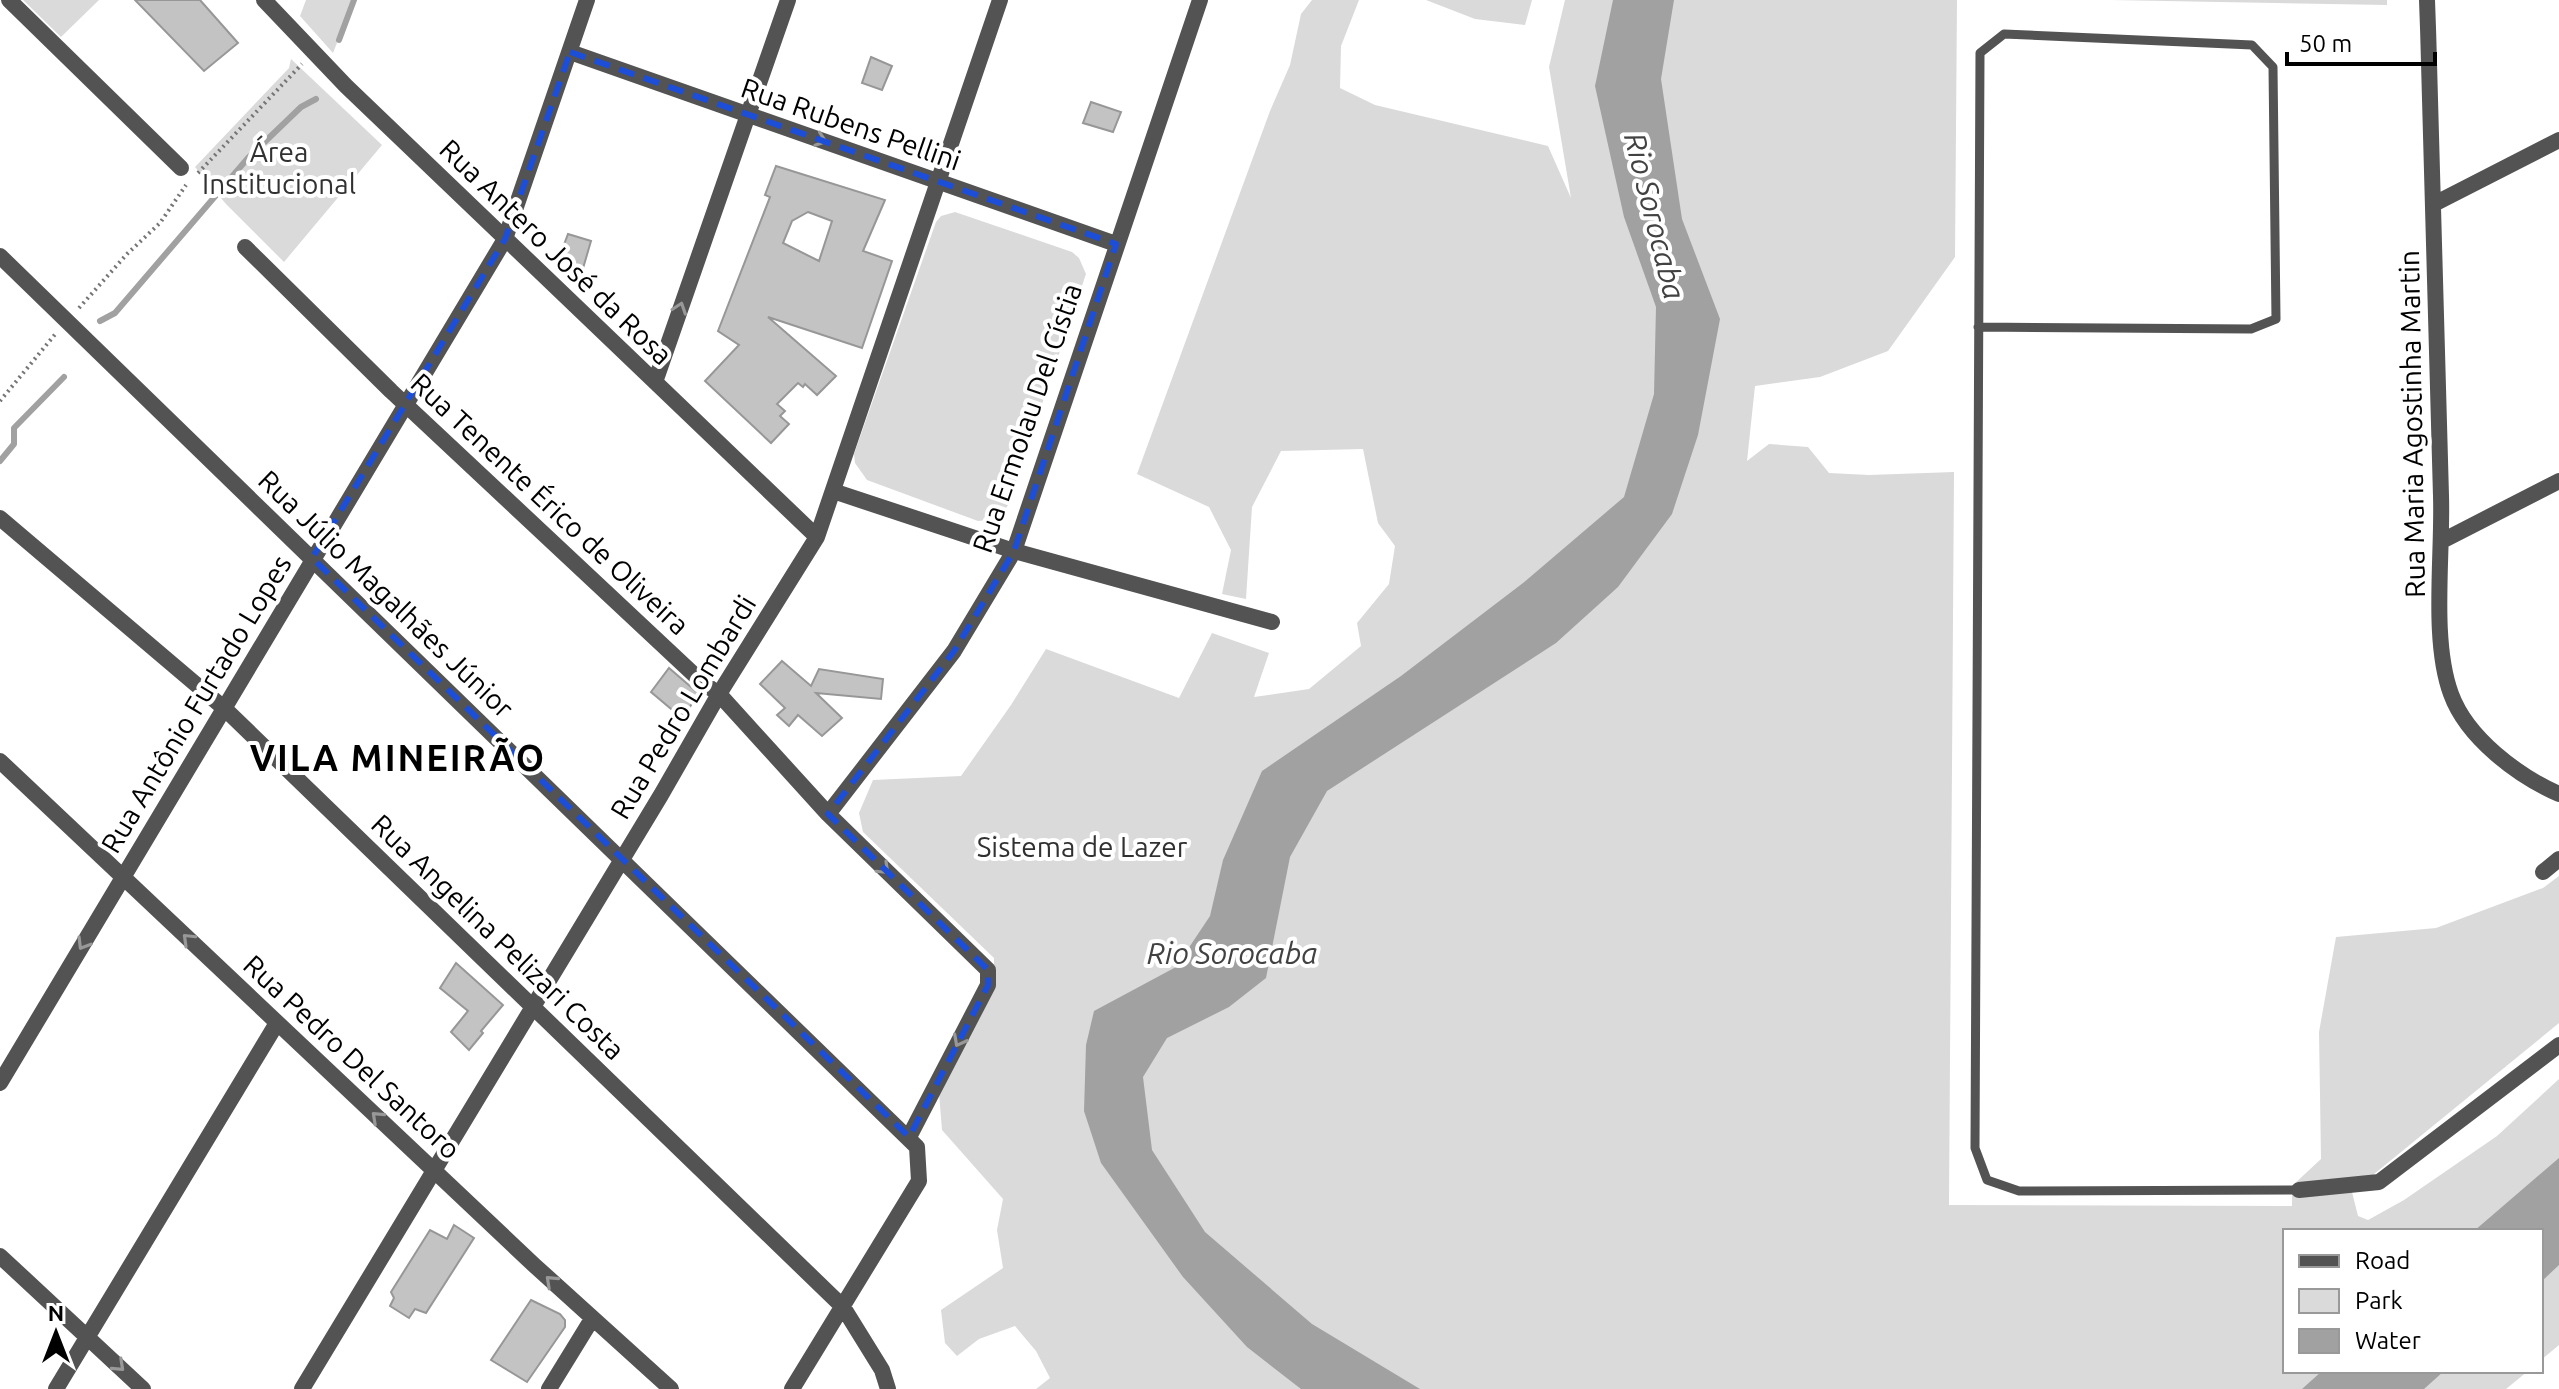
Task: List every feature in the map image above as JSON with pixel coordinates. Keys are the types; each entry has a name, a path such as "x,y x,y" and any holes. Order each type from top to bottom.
{"street":[{"path":"9,0 181,168"},
{"name":"Rua Antero José da Rosa","path":"264,0 346,86 817,537"},
{"name":"Rua Antônio Furtado Lopes","path":"0,1083 505,239 587,0"},
{"path":"655,382 788,0"},
{"name":"Rua Pedro Lombardi","path":"302,1389 719,694 817,537 1000,0"},
{"name":"Rua Ermolau Del Cístia","path":"828,814 954,651 1014,551 1200,0"},
{"name":"Rua Maria Agostinha Martin","path":"2427,0 2442,541 2440,645 2451,695 2477,738 2533,783 2559,794"},
{"name":"Rua Rubens Pellini","path":"570,52 1116,244"},
{"path":"2434,204 2559,140"},
{"name":"Rua Tenente Érico de Oliveira","path":"245,247 406,403 703,683 719,694 828,814 988,970 988,985 909,1137"},
{"name":"Rua Júlio Magalhães Júnior","path":"0,256 909,1137"},
{"path":"2442,541 2559,481"},
{"path":"833,491 1014,551 1272,622"},
{"name":"Rua Angelina Pelizari Costa","path":"0,518 225,709 843,1307 882,1370 888,1389"},
{"name":"Rua Pedro Del Santoro","path":"0,761 592,1319 671,1389"},
{"path":"2543,872 2559,859"},
{"path":"56,1389 277,1023"},
{"path":"2299,1190 2379,1182 2559,1045"},
{"path":"792,1389 919,1181 917,1147 909,1137"},
{"path":"0,1256 143,1389"},
{"path":"549,1389 592,1319"}],"lane":[{"path":"1978,327 2251,329 2276,319 2273,67 2252,45 2004,34 1980,53 1978,327 1975,1148 1987,1180 2019,1191 2299,1190"}],"path":[{"path":"0,401 46,343 127,254 160,223 216,151 313,53"}],"highlighted area":[{"path":"570,52 1116,244 1014,551 954,651 828,814 988,970 988,985 909,1137 312,558 505,239"}],"green space":[{"path":"23,0 99,0 61,37"},
{"path":"306,0 354,0 333,53 300,16"},
{"name":"Sistema de Lazer","path":"1312,0 1359,0 1341,46 1340,88 1375,105 1548,146 1571,198 1549,67 1565,0 1957,0 1955,257 1888,351 1820,377 1755,386 1747,461 1769,444 1808,447 1829,473 1954,472 1949,1205 2292,1206 2292,1186 2321,1159 2319,1032 2336,937 2436,928 2543,888 2559,876 2559,1023 2352,1192 2358,1216 2368,1220 2404,1200 2497,1136 2559,1079 2559,1345 2543,1358 2543,1229 2283,1229 2283,1373 2526,1373 2506,1389 1036,1389 1050,1378 1036,1351 1015,1326 979,1339 957,1356 945,1343 941,1310 1003,1268 997,1230 1003,1199 942,1130 939,1093 994,983 994,958 863,832 859,813 873,780 961,776 1046,649 1179,698 1212,633 1269,653 1254,697 1309,689 1361,646 1357,623 1389,584 1395,546 1378,523 1363,449 1281,451 1252,507 1246,599 1222,594 1231,550 1209,507 1137,474 1270,111 1290,65 1301,14"},
{"path":"1426,0 1532,0 1525,25 1475,19"},
{"path":"2111,0 2387,0 2387,5"},
{"name":"Área Institucional","path":"291,59 382,145 284,262 226,204 195,167 289,68"},
{"path":"955,212 1072,252 1079,258 1086,274 1008,505 996,518 978,521 867,480 855,463 854,454 936,222 941,216"}],"water":[{"name":"Rio Sorocaba","path":"1613,0 1674,0 1661,79 1682,219 1720,319 1698,435 1672,514 1618,587 1556,643 1327,791 1290,857 1266,978 1229,1007 1167,1038 1143,1077 1152,1150 1205,1232 1312,1324 1420,1389 1301,1389 1247,1347 1183,1277 1101,1163 1084,1111 1086,1045 1094,1011 1176,967 1210,916 1223,860 1262,771 1401,676 1523,583 1624,497 1654,394 1656,307 1624,217 1595,86"},
{"path":"2559,1158 2559,1265 2543,1280 2543,1229 2476,1229"},
{"path":"2320,1373 2442,1373 2424,1389 2302,1389"}],"building":[{"path":"135,0 200,0 238,43 204,71"},
{"path":"871,57 892,66 882,90 862,83"},
{"path":"1091,102 1121,112 1113,132 1083,123"},
{"path":"776,166 885,200 863,251 892,261 862,348 768,317 836,376 817,395 805,384 803,387 798,383 777,404 785,411 780,416 789,424 771,443 705,381 739,345 718,331 770,197 765,195","holes":["808,212 832,221 819,261 783,243 792,221"]},
{"path":"568,234 591,241 579,282 566,271 570,257 562,250"},
{"path":"782,661 811,686 819,669 883,679 881,699 816,693 842,718 822,736 798,715 789,726 777,715 785,708 760,684"},
{"path":"669,668 698,693 683,719 651,692"},
{"path":"456,963 503,1005 469,1050 451,1032 468,1011 440,988"},
{"path":"454,1225 474,1238 426,1313 415,1309 409,1318 390,1306 394,1298 391,1292 430,1230 447,1239"},
{"path":"531,1300 560,1314 565,1320 565,1327 527,1382 491,1360"}],"waterway":[{"path":"339,40 354,0"},
{"path":"100,321 115,313 248,158 301,107 316,99"},
{"path":"0,461 14,444 14,428 64,377"}],"district":[{"name":"VILA MINEIRÃO","path":"398,758"}]}
